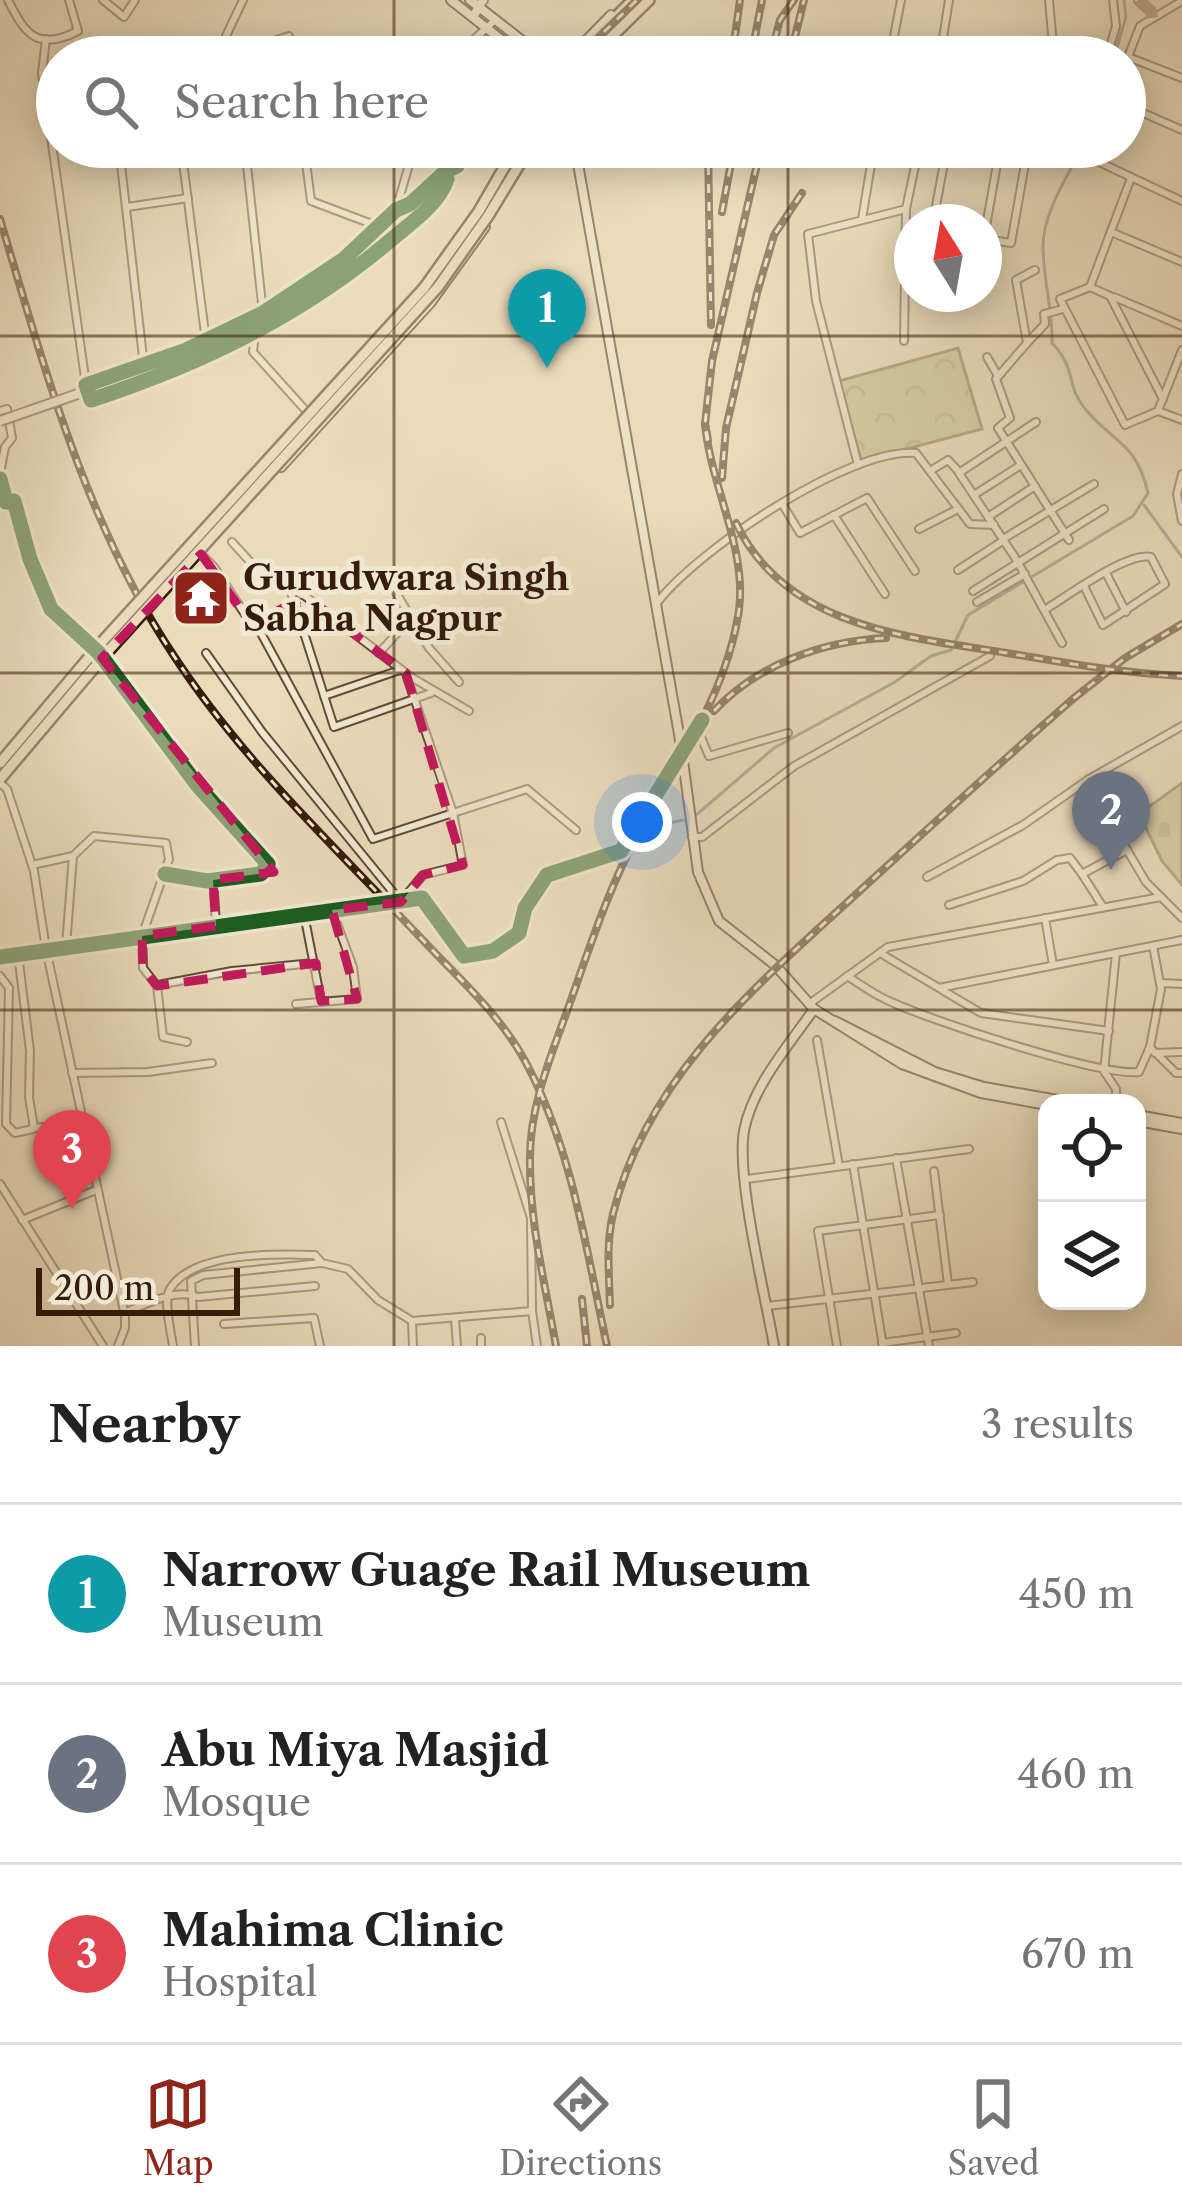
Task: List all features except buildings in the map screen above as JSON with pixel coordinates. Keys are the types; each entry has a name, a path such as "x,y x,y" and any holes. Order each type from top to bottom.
{"main road":[{"path":"451,0 496,36"},
{"path":"594,36 630,0"},
{"path":"615,36 652,0"},
{"path":"472,16 476,2 516,36"},
{"path":"0,422 224,343 300,302 431,195 456,168"},
{"path":"164,583 164,572 421,287 501,168"},
{"path":"0,761 424,288 479,211 503,168"},
{"path":"0,782 110,649 438,287 519,168"},
{"path":"0,761 82,662 97,656 164,583 175,580 388,356 451,284 520,168"},
{"path":"579,168 679,734 698,872 719,921 834,1021 935,1072 1038,1101"},
{"path":"0,782 95,670 97,656"},
{"path":"774,1346 747,1179 744,1131 754,1103 812,1006"},
{"path":"1146,1120 1182,1126"}],"street":[{"path":"8,0 23,30 36,38"},
{"path":"58,36 78,31 70,0"},
{"path":"103,0 124,17 134,0"},
{"path":"226,36 243,0"},
{"path":"894,36 901,0"},
{"path":"944,36 950,0"},
{"path":"1048,0 1052,36"},
{"path":"1113,0 1113,36"},
{"path":"1138,0 1151,14"},
{"path":"1151,14 1153,0"},
{"path":"1136,36 1151,14 1182,1"},
{"path":"477,36 495,20"},
{"path":"1146,66 1182,78"},
{"path":"1146,114 1182,130"},
{"path":"56,168 91,400 197,361 326,292 442,193 447,178"},
{"path":"122,168 145,366"},
{"path":"184,168 206,341"},
{"path":"246,168 263,313 254,333 253,352 308,413"},
{"path":"307,168 311,201 380,227"},
{"path":"396,210 408,168"},
{"path":"89,388 263,313 317,279 453,168"},
{"path":"862,219 870,168"},
{"path":"908,204 915,168"},
{"path":"936,204 943,168"},
{"path":"991,204 997,168"},
{"path":"1002,241 1011,243 1024,168"},
{"path":"1110,168 1182,201"},
{"path":"1090,287 1131,178"},
{"path":"127,207 188,198"},
{"path":"858,466 816,301 808,234 894,214"},
{"path":"1111,232 1182,262"},
{"path":"1027,343 1016,280 1035,270"},
{"path":"1182,326 1090,287 1060,299 1056,311 1125,425 1158,411 1182,420"},
{"path":"1111,296 1163,399"},
{"path":"998,376 1045,324 1044,314 1056,311"},
{"path":"904,341 905,312"},
{"path":"1158,411 1182,350"},
{"path":"987,357 1010,418 998,428 1067,536"},
{"path":"0,411 7,409 12,439 4,447 0,476 6,502 14,501 30,559 51,609 97,656 198,786 268,864 261,874 213,880 181,880 165,874"},
{"path":"959,472 1036,422"},
{"path":"655,606 710,549 783,505 858,466 912,452 970,524 994,525"},
{"path":"930,471 948,460 959,472 1018,562 1062,643"},
{"path":"974,495 1021,465"},
{"path":"1182,474 1178,494 1182,521"},
{"path":"958,570 1094,484"},
{"path":"988,517 1035,486"},
{"path":"783,505 800,533 867,499 915,571"},
{"path":"919,529 958,508"},
{"path":"973,591 1104,509"},
{"path":"834,514 885,594"},
{"path":"232,542 264,578 305,596 404,672 469,711"},
{"path":"201,554 256,624 373,839 527,789 576,830"},
{"path":"1046,609 1084,586 1106,573 1146,554 1165,580 1163,588 1103,625 1084,586"},
{"path":"1106,573 1126,612"},
{"path":"385,574 410,619 459,682"},
{"path":"977,602 1025,575"},
{"path":"290,589 334,727"},
{"path":"256,624 305,596"},
{"path":"379,653 410,619"},
{"path":"206,653 262,732 401,902"},
{"path":"692,837 702,837 794,766 990,656"},
{"path":"324,696 404,672"},
{"path":"401,902 423,875 463,865 453,813 404,672"},
{"path":"315,735 434,692"},
{"path":"0,957 422,898 464,956 493,951 519,933 525,908 548,875 621,851 700,724 709,756 788,733"},
{"path":"927,877 1023,825 1089,778 1182,726"},
{"path":"1089,778 1146,882 1182,918"},
{"path":"0,782 8,789 32,866 124,1313 125,1328 118,1346"},
{"path":"32,866 73,856 94,836 158,841 168,847 165,874 142,936 143,968 157,986 163,1037 169,1042 187,1042"},
{"path":"1082,874 1127,850"},
{"path":"66,946 73,856"},
{"path":"949,905 1023,881 1057,860 1070,858 1103,907"},
{"path":"213,880 216,926"},
{"path":"812,1006 888,947 1161,896"},
{"path":"296,1004 357,999 353,967 332,910"},
{"path":"304,914 321,1001"},
{"path":"1045,918 1053,965"},
{"path":"939,988 1182,940"},
{"path":"847,976 885,1000 922,1014 1104,1070 1139,1072 1152,1050 1160,982 1153,946"},
{"path":"880,953 981,1013 1108,1031"},
{"path":"1116,953 1104,1070 1116,1094"},
{"path":"18,954 34,1128"},
{"path":"157,986 232,970 314,963"},
{"path":"0,976 9,988 4,1018 6,1124 15,1133"},
{"path":"1160,982 1182,985"},
{"path":"818,1040 839,1166"},
{"path":"1152,1050 1182,1052"},
{"path":"1152,1050 1176,1073 1182,1073"},
{"path":"72,1073 148,1072 212,1063"},
{"path":"501,1122 531,1218 537,1346"},
{"path":"0,1141 34,1128 73,1124 83,1130"},
{"path":"747,1179 969,1149"},
{"path":"896,1157 928,1342"},
{"path":"853,1164 882,1344 928,1342 956,1334"},
{"path":"934,1171 948,1284"},
{"path":"0,1184 103,1346"},
{"path":"22,1220 96,1190"},
{"path":"837,1346 818,1231 940,1215"},
{"path":"173,1346 167,1296 188,1273 206,1264 263,1254 315,1255 322,1264"},
{"path":"195,1346 191,1281 203,1275 322,1264 348,1269 379,1300 412,1321 532,1311"},
{"path":"767,1306 973,1282"},
{"path":"124,1313 167,1296 190,1293 198,1298 315,1286"},
{"path":"224,1324 314,1318 320,1346"},
{"path":"455,1319 457,1346"},
{"path":"412,1321 412,1346"}],"highlighted area":[{"path":"201,554 252,625 305,596 406,673 463,865 423,875 401,902 332,910 357,999 321,1001 316,963 157,986 143,968 142,936 216,926 213,880 274,872 102,658"}],"green space":[{"path":"958,348 982,429 861,461 839,381"},
{"path":"1182,783 1182,885 1162,861 1139,814"}],"waterway":[{"path":"1120,36 1126,17 1124,0"},
{"path":"695,816 774,748 895,682 931,656 951,650 968,615 1133,516 1148,493 1131,454 1080,401 1065,361 1052,343 1044,233 1071,168"},
{"path":"1144,505 1182,557"},
{"path":"623,810 643,824 683,820"}],"railway":[{"path":"600,36 637,0"},
{"path":"735,36 740,0"},
{"path":"755,36 762,0"},
{"path":"776,36 794,0"},
{"path":"795,36 804,0"},
{"path":"0,772 412,309 513,168"},
{"path":"708,168 711,325"},
{"path":"722,212 730,168"},
{"path":"708,440 705,424 712,361 756,168"},
{"path":"722,478 726,428 757,293 774,235 802,193"},
{"path":"0,219 92,500 143,606 174,656 259,767 475,994 524,1059 566,1163 607,1346"},
{"path":"556,1346 530,1181 538,1097 610,893 712,698 739,610 738,564 705,424"},
{"path":"736,523 758,558 785,585 852,621 929,641 1182,676"},
{"path":"610,1305 611,1225 629,1164 652,1117 713,1033 787,958 1074,698 1125,658 1182,624"},
{"path":"714,711 751,680 793,658 839,644 886,638"},
{"path":"582,1299 587,1346"}],"marked path":[{"path":"1138,0 1152,18"}],"cycle path":[{"path":"447,179 438,197 416,219 287,314 211,353 91,400 86,385 186,350 263,313 344,259 396,210 453,168"},
{"path":"0,479 6,502 14,501 30,559 51,609 99,653 198,786 268,864 261,874 207,881 165,874"},
{"path":"0,957 422,898 464,956 493,951 519,933 525,908 547,875 621,851 702,720"}],"place":[{"name":"Narrow Guage Rail Museum","path":"547,368"},
{"name":"Gurudwara Singh Sabha Nagpur","path":"201,598"},
{"name":"Abu Miya Masjid","path":"1111,870"},
{"name":"Mahima Clinic","path":"72,1209"}]}
